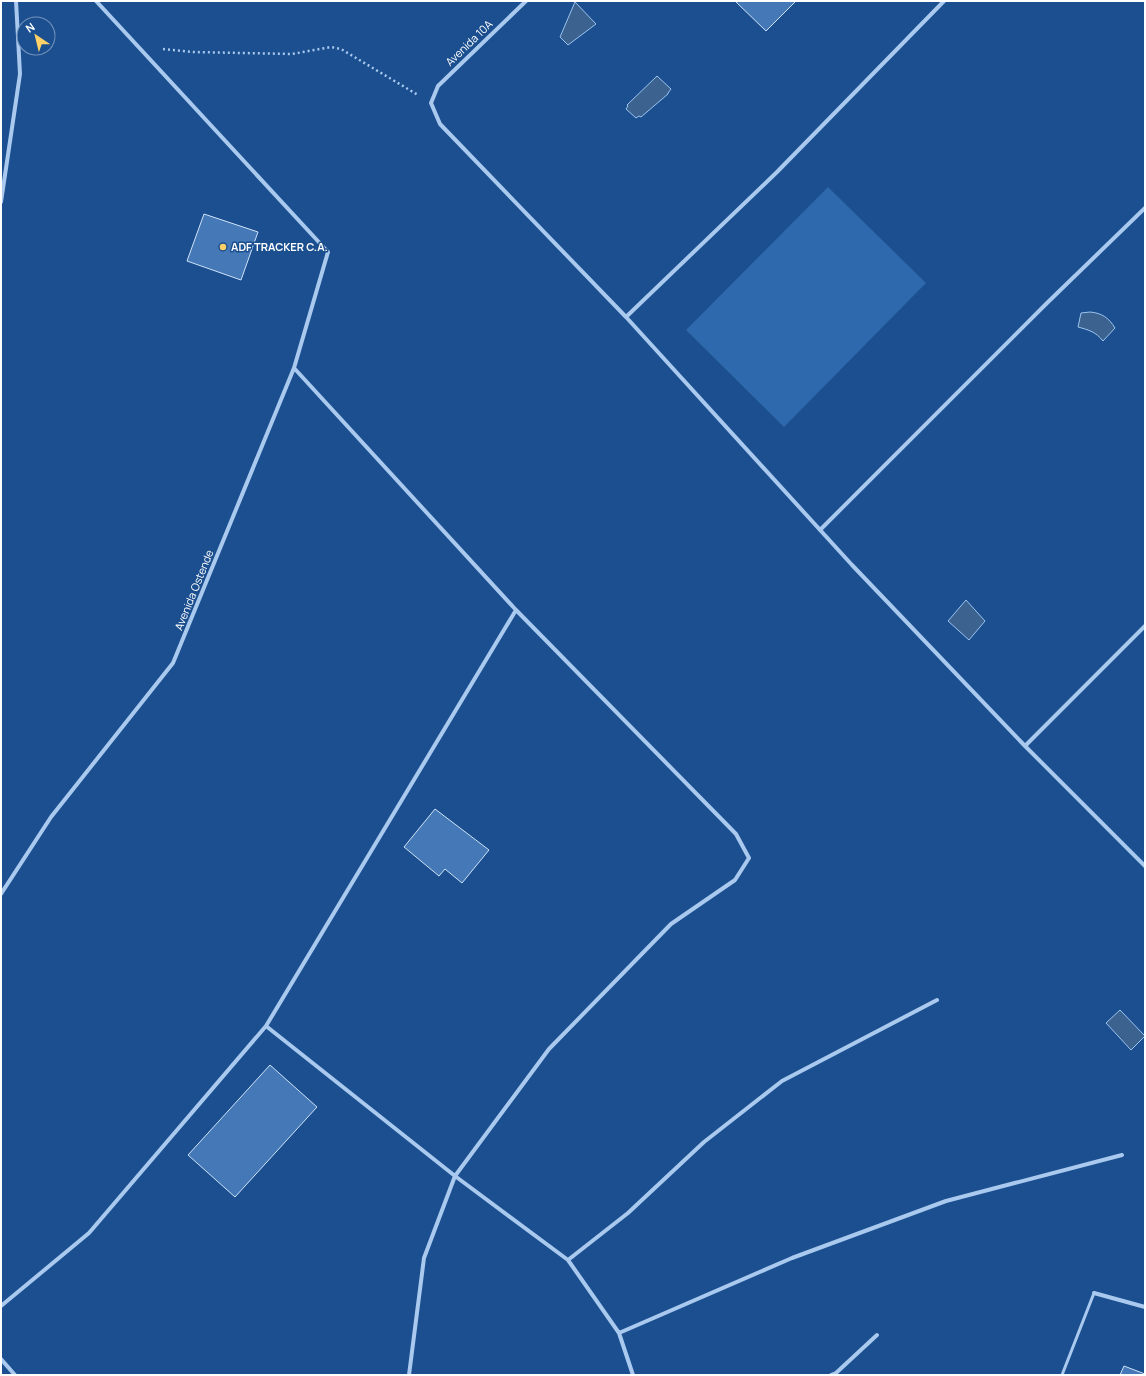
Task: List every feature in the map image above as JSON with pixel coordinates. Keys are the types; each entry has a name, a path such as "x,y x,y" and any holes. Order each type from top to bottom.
{"street":[{"path":"1,202 20,74 16,1"},
{"path":"96,1 138,47"},
{"name":"Avenida 10A","path":"431,103 438,86 526,1"},
{"path":"626,317 777,172 944,1"},
{"name":"Avenida Ostende","path":"1,894 51,817 174,663 294,368 328,252 138,47"},
{"path":"431,103 440,124 626,317 820,530 1025,746 1145,866"},
{"path":"820,530 1047,303 1145,208"},
{"path":"294,368 516,610 736,834 749,858 735,880 672,924 549,1049 455,1176 424,1258 409,1375"},
{"path":"1,1306 89,1233 266,1026 516,610"},
{"path":"1025,746 1145,626"},
{"path":"568,1260 628,1213 704,1142 782,1081 937,1000"},
{"path":"266,1026 455,1176 568,1260 619,1333 633,1375"},
{"path":"619,1333 792,1258 946,1201 1122,1155"},
{"path":"1094,1293 1145,1307"},
{"path":"831,1375 836,1373 877,1335"},
{"path":"1,1359 16,1375"}],"lane":[{"path":"1062,1375 1094,1293"}],"path":[{"path":"138,47 194,52 292,54 331,47 341,49 431,103"}],"shaded area":[{"path":"575,2 596,24 568,45 560,37"},
{"path":"657,76 671,89 668,94 641,117 639,116 636,118 626,109 628,106 627,105"},
{"path":"828,187 926,283 784,427 686,330"},
{"path":"1090,312 1105,317 1115,328 1103,341 1098,335 1078,327 1081,313"},
{"path":"966,600 985,621 969,640 948,621"},
{"path":"1120,1010 1145,1036 1131,1050 1106,1023"}],"building":[{"path":"735,1 796,1 766,31"},
{"name":"ADF TRACKER C.A.","path":"204,214 258,232 241,280 187,261"},
{"path":"435,809 489,850 462,883 445,869 439,876 404,847"},
{"path":"270,1065 317,1107 235,1197 188,1155"},
{"path":"1124,1366 1145,1374 1145,1375 1120,1375"}],"place":[{"name":"ADF TRACKER C.A.","path":"223,247"}]}
